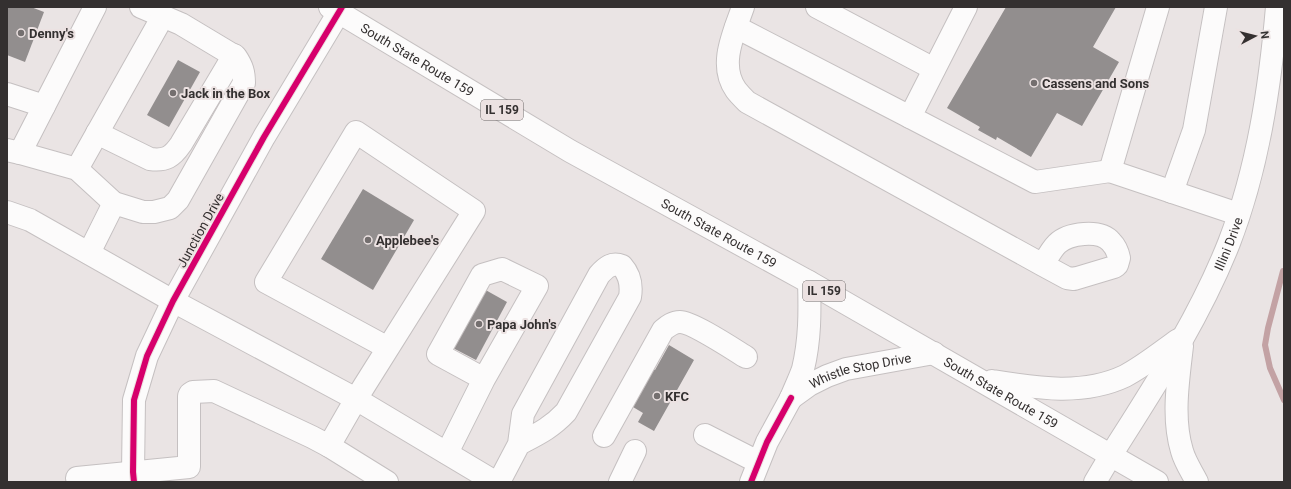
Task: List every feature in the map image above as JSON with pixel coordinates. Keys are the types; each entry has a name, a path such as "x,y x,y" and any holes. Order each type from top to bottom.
{"main road":[{"path":"95,7 44,106 13,151 77,169 114,203 143,212 154,212 170,208 178,200 244,83 244,73 241,64 234,55 181,24 141,7"},
{"path":"743,7 729,50 728,70 730,78 737,91 747,102 1043,265"},
{"path":"817,7 934,69"},
{"path":"910,117 966,7"},
{"path":"1110,171 1158,7"},
{"path":"1172,192 1194,130 1216,7"},
{"name":"Illini Drive","path":"1095,482 1161,377 1203,300 1228,244 1246,192 1259,140 1273,53 1277,7"},
{"name":"South State Route 159","path":"337,9 570,151 809,282 1157,482"},
{"name":"Junction Drive","path":"133,477 134,400 147,356 173,301 337,9"},
{"path":"77,169 163,16"},
{"path":"736,28 1035,182 1110,171 1238,214"},
{"path":"97,133 150,159 166,159 175,153 182,144 234,55"},
{"path":"7,94 44,106"},
{"path":"329,446 356,399 474,211 356,132 266,282 388,348"},
{"path":"89,253 114,203"},
{"path":"7,212 30,220 173,301 356,399 495,482"},
{"path":"499,482 519,444 522,414 599,275 613,264 622,266 628,273 631,282 630,297 566,412 543,432 519,444"},
{"path":"447,453 484,379 537,286 502,269 482,275 438,354 484,379"},
{"name":"Whistle Stop Drive","path":"754,472 767,442 792,398 802,369 809,333 809,282"},
{"path":"604,436 663,330 669,325 676,322 688,323 746,357"},
{"path":"979,379 1030,388 1068,389 1097,386 1124,376 1183,337"},
{"path":"1183,337 1177,388 1177,428 1182,452 1197,482"},
{"name":"Whistle Stop Drive","path":"792,398 809,385 826,376 846,369 934,353"},
{"path":"77,478 133,477 189,467 189,396 192,392 214,392 329,446 387,482"},
{"path":"705,434 754,472"},
{"path":"620,482 635,451"}],"building":[{"name":"Denny's","path":"7,7 31,7 44,12 25,62 7,55"},
{"name":"Cassens and Sons","path":"1006,7 1116,7 1093,47 1119,62 1082,126 1057,113 1031,157 997,137 996,140 978,130 980,127 947,108"},
{"name":"Jack in the Box","path":"178,60 200,72 169,127 147,115"},
{"name":"Applebee's","path":"363,189 414,220 373,290 321,259"},
{"name":"Papa John's","path":"482,288 507,302 476,360 451,347"},
{"name":"KFC","path":"669,345 694,360 654,431 638,422 643,413 633,407 646,384 644,383 652,369 655,370"}],"waterway":[{"path":"1283,271 1265,345 1270,368 1284,400"}],"cycle path":[{"path":"134,482 134,400 147,356 173,301 264,137 342,7"},
{"path":"751,482 767,442 791,398"}],"place":[{"name":"Denny's","path":"21,33"},
{"name":"Cassens and Sons","path":"1034,83"},
{"name":"Jack in the Box","path":"173,93"},
{"name":"Applebee's","path":"368,240"},
{"name":"Papa John's","path":"479,324"},
{"name":"KFC","path":"657,396"}]}
